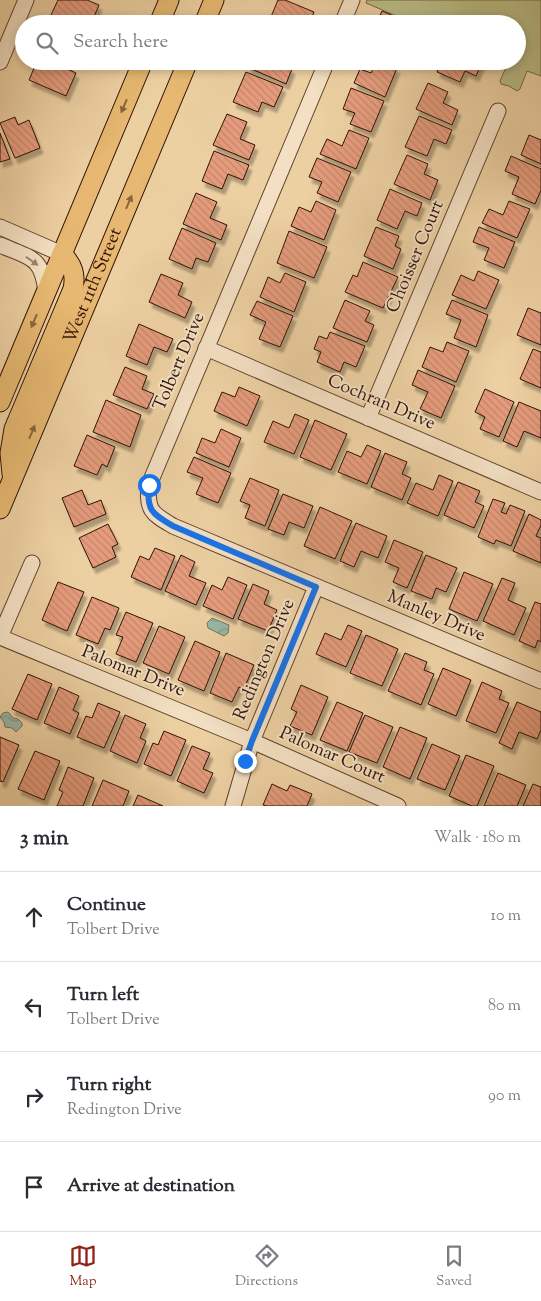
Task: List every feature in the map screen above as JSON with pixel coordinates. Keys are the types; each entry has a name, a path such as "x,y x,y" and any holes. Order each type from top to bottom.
{"main road":[{"path":"163,15 169,0"},
{"path":"208,15 214,0"},
{"path":"0,402 139,70"},
{"name":"West 11th Street","path":"0,509 184,70"},
{"path":"13,478 10,453 14,429 73,289 74,273 68,260 62,254"}],"street":[{"path":"20,15 26,0"},
{"path":"346,15 352,0"},
{"path":"0,62 15,26"},
{"name":"Tolbert Drive","path":"316,587 173,526 155,515 151,509 148,494 149,485 323,70"},
{"name":"Choisser Court","path":"368,418 498,111"},
{"path":"0,227 62,254"},
{"path":"0,245 37,263 42,270 46,292"},
{"name":"Cochran Drive","path":"206,348 541,492"},
{"path":"0,637 32,563"},
{"name":"Manley Drive","path":"316,587 541,681"},
{"name":"Redington Drive","path":"233,806 252,741 316,587"},
{"name":"Palomar Drive","path":"0,637 252,741"},
{"name":"Palomar Court","path":"252,741 398,806"}],"green space":[{"path":"367,0 541,0 541,76 527,71 520,89 517,91 501,84 500,81 505,70 526,70 526,15 394,15 366,3"}],"water":[{"path":"212,618 229,625 228,633 224,636 208,628 207,623"},
{"path":"8,712 13,718 18,719 22,723 22,726 16,732 12,728 5,727 0,717 3,713"}],"building":[{"path":"58,0 87,0 99,5 95,15 51,15"},
{"path":"278,0 285,0 314,12 313,15 272,15"},
{"path":"382,11 391,15 380,15"},
{"path":"33,70 69,70 76,73 66,96 29,80"},
{"path":"254,70 292,70 286,84"},
{"path":"360,70 371,73 372,70 396,70 385,97 354,83"},
{"path":"438,70 479,70 476,76 465,71 460,82 437,72"},
{"path":"246,72 283,87 274,107 262,102 258,112 233,102"},
{"path":"428,83 448,92 443,103 458,110 452,125 416,109"},
{"path":"351,88 384,101 371,132 350,124 355,113 343,109"},
{"path":"227,114 247,122 240,139 255,145 249,160 213,145"},
{"path":"419,116 452,130 446,144 434,139 427,156 405,147"},
{"path":"15,117 18,125 29,120 40,148 15,158 0,123"},
{"path":"349,130 369,138 356,169 320,154 327,139 342,146"},
{"path":"0,133 10,159 0,162"},
{"path":"529,135 541,140 541,164 521,155"},
{"path":"214,151 249,165 243,180 228,174 222,189 202,181"},
{"path":"407,155 428,164 424,174 438,180 430,200 394,184"},
{"path":"511,156 541,169 541,190 535,204 512,194 519,177 505,171"},
{"path":"317,158 351,172 338,202 317,193 322,182 309,177"},
{"path":"390,189 422,203 417,216 405,211 397,229 377,220"},
{"path":"196,193 217,202 210,218 227,225 221,240 183,224"},
{"path":"316,201 336,210 324,240 291,226 299,207 311,212"},
{"path":"509,201 530,209 517,238 482,223 489,209 503,215"},
{"path":"376,227 399,236 395,246 401,249 393,269 364,256"},
{"path":"479,227 515,242 504,268 484,260 489,248 473,242"},
{"path":"182,228 216,243 208,262 196,258 192,269 169,259"},
{"path":"289,231 327,247 314,278 277,263"},
{"path":"363,262 398,277 383,308 345,292 353,275 357,277"},
{"path":"478,271 499,280 486,309 452,295 461,275 474,281"},
{"path":"285,273 306,282 294,312 260,297 268,277 280,283"},
{"path":"161,274 183,283 178,295 192,302 185,318 149,302"},
{"path":"345,300 370,311 365,321 374,325 367,342 333,328"},
{"path":"452,300 488,315 476,347 454,338 461,320 446,314"},
{"path":"257,301 293,316 280,347 259,339 266,322 250,315"},
{"path":"528,308 541,313 541,345 517,335"},
{"path":"139,324 173,339 167,352 154,347 147,365 126,356"},
{"path":"330,332 365,346 356,367 344,362 340,372 317,362 321,352 314,349 319,336 327,339"},
{"path":"447,342 469,351 456,382 422,367 430,347 443,352"},
{"path":"533,349 541,352 541,388 520,379"},
{"path":"125,367 147,376 142,389 154,394 147,409 113,395"},
{"path":"418,370 455,386 441,418 420,409 428,392 412,385"},
{"path":"239,387 260,396 247,426 214,411 222,392 235,397"},
{"path":"485,389 514,402 499,437 480,429 485,417 475,412"},
{"path":"106,400 141,415 130,447 93,432"},
{"path":"519,402 541,411 541,438 524,431 517,447 503,441"},
{"path":"295,414 309,420 294,454 264,442 273,421 289,428"},
{"path":"315,420 347,434 331,470 300,457"},
{"path":"221,429 241,438 229,467 196,453 202,438 215,443"},
{"path":"87,435 115,447 107,467 102,464 97,475 74,466"},
{"path":"367,445 381,451 367,484 338,472 347,451 361,457"},
{"path":"385,453 407,462 402,474 411,478 402,500 371,487"},
{"path":"194,457 231,473 218,503 196,494 203,478 187,472"},
{"path":"439,475 453,481 438,516 407,503 416,483 433,490"},
{"path":"250,478 279,490 265,526 245,518 250,505 240,501"},
{"path":"458,482 480,491 475,502 484,506 474,528 444,515"},
{"path":"82,490 88,505 101,500 106,514 74,527 62,498"},
{"path":"283,494 313,506 304,528 289,522 284,535 268,529"},
{"path":"493,499 505,503 501,512 506,514 510,505 525,511 511,546 496,540 494,544 478,537"},
{"path":"320,507 352,521 335,559 304,546"},
{"path":"529,514 541,520 536,536 541,538 541,563 513,551"},
{"path":"356,523 387,536 378,558 361,551 354,567 340,561"},
{"path":"108,524 118,544 112,547 116,557 93,568 79,538"},
{"path":"394,540 423,552 407,588 393,582 399,568 385,562"},
{"path":"155,548 175,556 161,590 131,577 140,556 149,560"},
{"path":"181,555 195,562 189,576 206,583 196,605 165,591"},
{"path":"426,555 457,568 446,592 436,588 432,599 411,591"},
{"path":"464,572 493,584 477,621 449,609"},
{"path":"228,577 247,585 233,619 203,606 212,585 222,590"},
{"path":"502,578 515,583 508,600 526,608 514,635 483,621"},
{"path":"58,582 84,592 67,631 42,620"},
{"path":"253,584 269,591 264,604 277,610 268,631 238,619"},
{"path":"92,597 119,608 110,630 105,628 98,644 76,635"},
{"path":"535,602 541,604 541,642 538,640 535,648 519,641"},
{"path":"126,612 153,623 136,662 116,654 123,637 116,635"},
{"path":"348,625 362,631 346,667 316,654 325,633 341,640"},
{"path":"159,626 185,637 169,674 143,663"},
{"path":"366,635 398,649 382,686 350,673"},
{"path":"195,641 220,652 204,691 178,680"},
{"path":"226,653 254,665 244,689 239,687 232,702 210,693"},
{"path":"405,653 427,662 424,670 434,674 421,705 388,691"},
{"path":"443,668 471,680 456,716 428,704"},
{"path":"28,674 52,684 37,720 12,709"},
{"path":"482,682 502,691 499,699 509,703 496,733 466,721"},
{"path":"301,685 328,697 312,735 290,726 297,712 291,709"},
{"path":"59,687 79,696 73,710 79,713 70,734 44,723"},
{"path":"337,702 363,713 347,751 320,740"},
{"path":"517,702 541,712 541,730 537,739 519,732 512,749 499,743"},
{"path":"98,703 120,712 104,748 77,737 86,716 92,718"},
{"path":"125,715 146,724 140,738 146,741 137,763 110,751"},
{"path":"365,715 393,727 377,763 349,752"},
{"path":"400,727 427,738 410,779 383,767"},
{"path":"164,731 186,740 171,776 144,764 153,743 158,745"},
{"path":"0,737 19,745 3,782 0,781"},
{"path":"432,744 460,756 445,790 417,779"},
{"path":"192,746 210,753 203,769 213,773 204,793 177,781"},
{"path":"35,751 60,761 44,800 18,789"},
{"path":"466,755 494,766 477,806 472,806 449,796"},
{"path":"68,767 94,778 83,806 57,806 63,792 59,790"},
{"path":"498,773 526,785 517,806 484,806"},
{"path":"103,780 129,791 123,806 92,806"},
{"path":"272,784 287,791 290,785 312,794 307,806 263,805"},
{"path":"533,784 541,787 541,806 523,806"},
{"path":"138,795 163,806 133,806"}],"route":[{"path":"149,485 148,494 151,509 155,515 173,526 316,587 245,761"}]}
